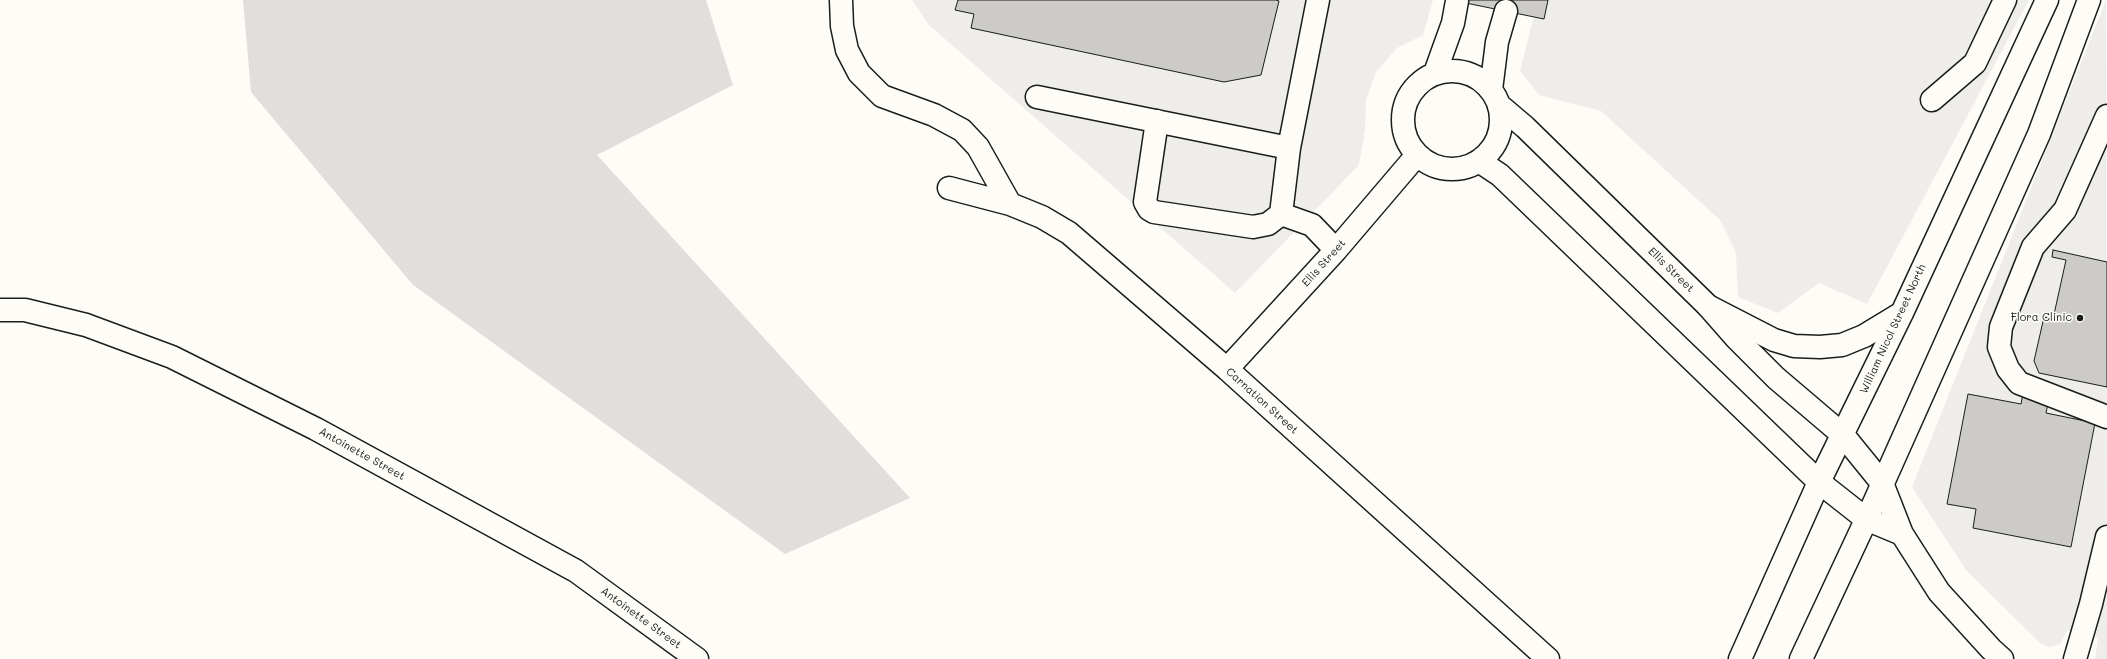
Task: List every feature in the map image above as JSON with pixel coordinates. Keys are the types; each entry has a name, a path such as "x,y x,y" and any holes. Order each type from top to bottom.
{"street":[{"path":"841,0 842,26 847,50 859,73 882,96 934,115 962,130 978,146 1010,204"},
{"path":"1156,121 1145,202 1148,209 1154,212 1253,227 1268,224 1280,214 1289,148 1318,0"},
{"path":"1932,100 1975,63 2005,0"},
{"name":"William Nicol Street North","path":"1740,659 1819,482 1843,436 1902,313 2047,0"},
{"path":"1801,659 1866,520 2039,134 2089,0"},
{"path":"1435,73 1453,23 1457,2"},
{"path":"1495,98 1497,42 1506,11"},
{"name":"Ellis Street","path":"1495,98 1501,117 1496,142 1489,152 1479,161 1464,168 1447,169 1430,165 1417,154 1407,141 1402,125 1403,109 1409,93 1420,81 1435,73 1451,70 1466,72 1480,79 1495,98 1708,306 1737,340 1776,378 1843,436 1882,483 1902,534 1939,592 2002,659"},
{"path":"1037,97 1289,148"},
{"path":"2107,116 2065,210 2033,247 2001,327 1999,347 2008,368 2019,383 2107,417"},
{"name":"Ellis Street","path":"1227,369 1336,250 1417,154"},
{"path":"1479,161 1500,175 1819,482 1866,520 1902,534"},
{"name":"Carnation Street","path":"949,188 1010,204 1042,217 1069,233 1227,369 1548,659"},
{"path":"1280,214 1312,225 1336,250"},
{"path":"1708,306 1774,340 1794,346 1820,347 1842,345 1864,336 1902,313"},
{"name":"Antoinette Street","path":"0,310 25,310 86,325 108,333 172,357 310,426 576,571 697,659"},
{"path":"2075,659 2091,604 2107,537"}],"shaded area":[{"path":"243,0 706,0 733,85 597,155 910,498 785,554 413,285 251,92"},
{"path":"912,0 1433,0 1423,35 1397,48 1376,72 1366,100 1365,130 1359,165 1235,293 929,25"},
{"path":"1538,0 2029,0 1867,304 1819,283 1778,313 1738,297 1736,253 1721,221 1601,111 1539,95 1520,71"},
{"path":"2106,0 2107,659 2095,659 2098,638 2083,633 2067,631 2060,644 2049,647 2040,643 1966,570 1912,487","holes":["2049,398 2046,413 2095,423 2071,547 1973,528 1976,509 1947,504 2021,404"]}],"building":[{"path":"958,0 1279,1 1261,75 1224,82 971,28 974,14 955,10"},
{"path":"1451,0 1548,0 1544,19"},
{"name":"Flora Clinic","path":"2053,250 2107,262 2107,387 2039,373 2034,361 2044,317 2053,319 2066,260 2052,257"},
{"path":"2023,393 2049,398 2046,413 2095,423 2071,547 1973,528 1976,509 1947,504 1968,394 2021,404"}],"place":[{"name":"Flora Clinic","path":"2080,318"}]}
